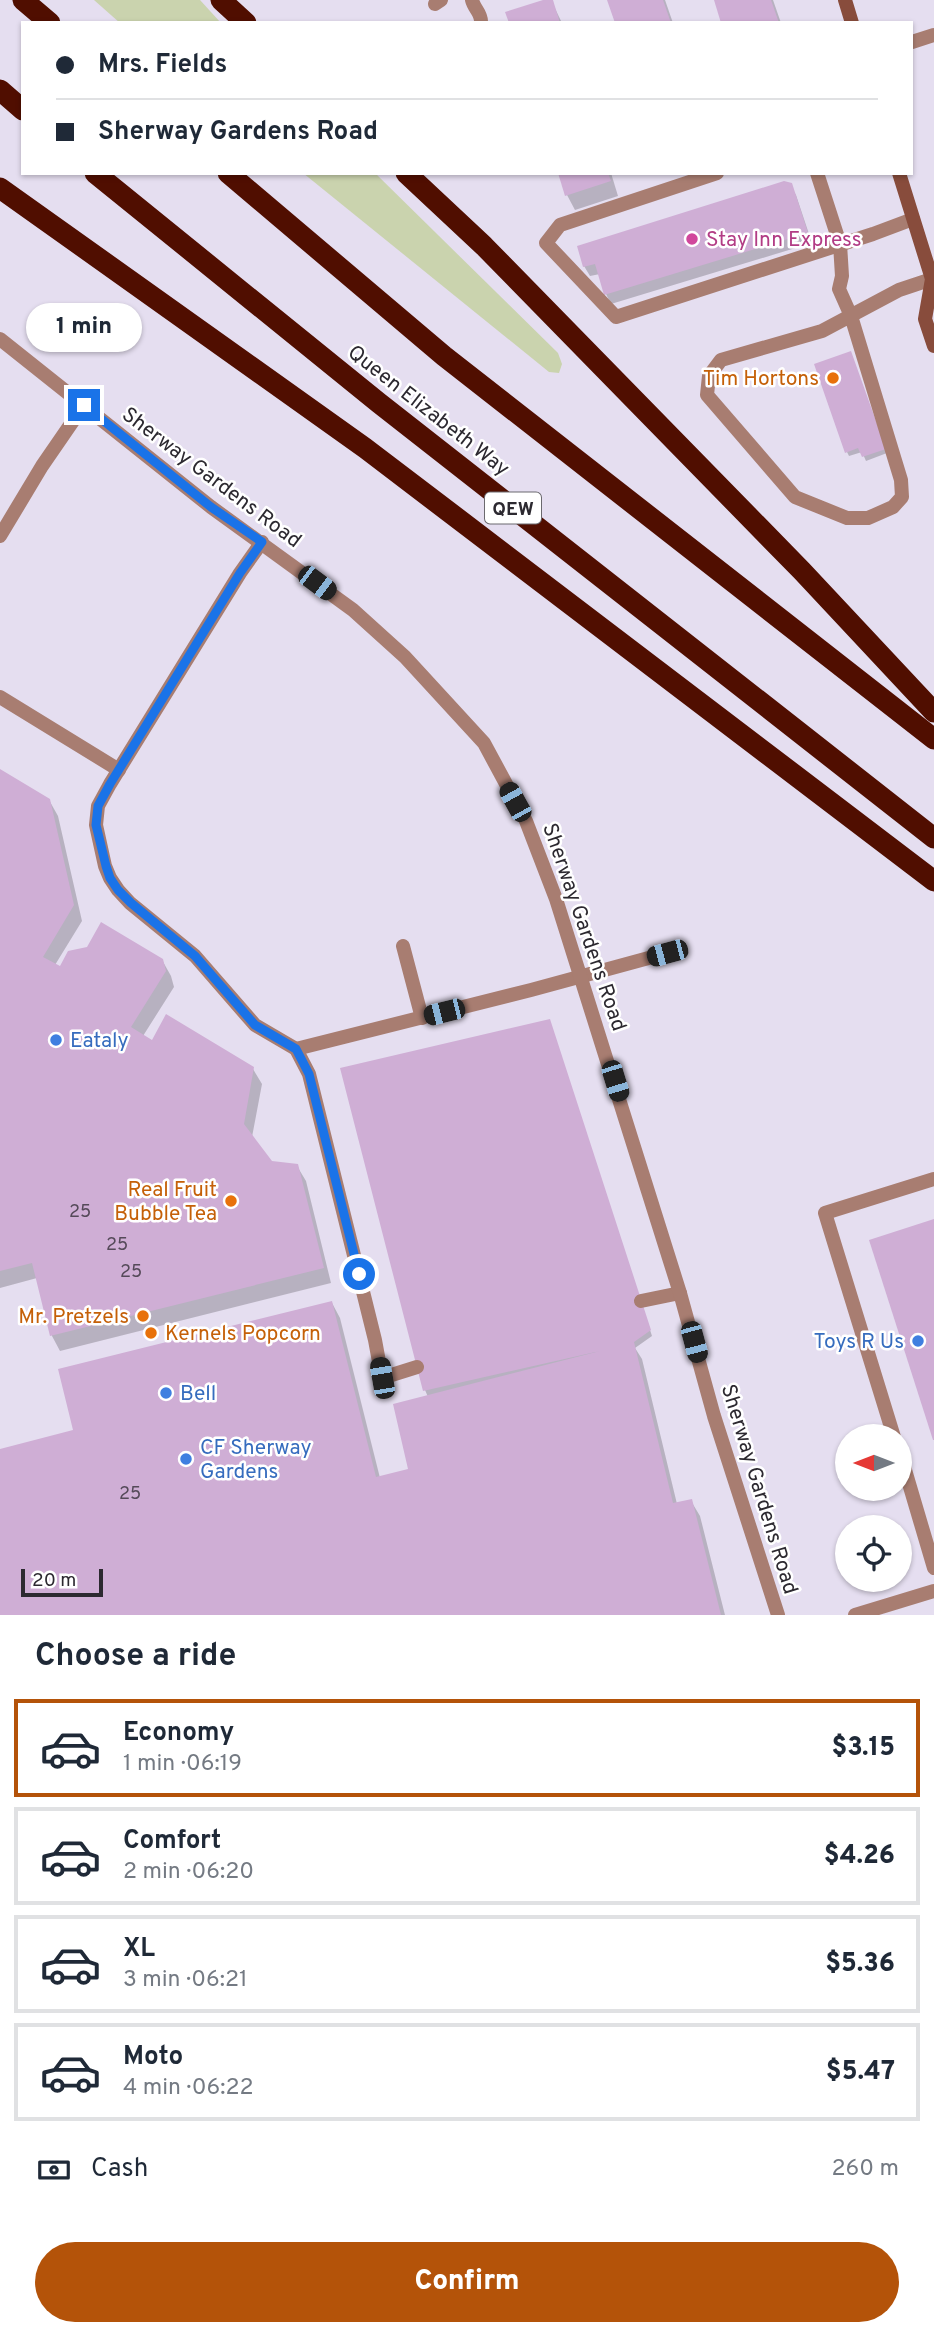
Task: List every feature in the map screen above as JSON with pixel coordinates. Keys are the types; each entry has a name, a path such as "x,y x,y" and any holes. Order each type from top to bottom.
{"highway":[{"path":"23,0 48,21"},
{"path":"222,0 244,21"},
{"path":"0,90 21,108"},
{"name":"Queen Elizabeth Way","path":"97,175 379,403 934,838"},
{"path":"230,175 444,356 934,739"},
{"path":"408,175 484,246 802,571 934,712"},
{"path":"0,188 365,449 934,881"}],"main road":[{"path":"845,0 851,21"},
{"path":"900,175 933,280 925,319 934,346"}],"street":[{"path":"472,21 473,3"},
{"path":"473,3 480,12 481,21"},
{"path":"913,42 934,35"},
{"path":"711,175 560,225 546,243 616,317 913,219"},
{"path":"818,175 840,244 842,276 839,289 851,316 901,480 902,497 893,507 868,517 847,518 795,497 707,395 709,376 721,360 822,331 851,316 899,290 933,280"},
{"name":"Sherway Gardens Road","path":"0,339 211,507 354,610 405,657 484,743 526,821 582,975 680,1293 714,1416 778,1615"},
{"path":"0,536 42,466 84,405"},
{"path":"262,542 240,573 98,806 96,815 100,845 110,878 131,903 195,956 255,1025 296,1049 309,1074 382,1378 417,1367"},
{"path":"0,697 119,770"},
{"path":"403,946 422,1018"},
{"path":"296,1049 667,953"},
{"path":"890,1424 825,1213 934,1179"},
{"path":"641,1301 680,1293"},
{"path":"912,1494 934,1568"},
{"path":"855,1615 934,1591"}],"green space":[{"path":"94,0 200,0 219,21 118,21"},
{"path":"305,175 377,175 558,353 562,364 559,373 549,372"}],"building":[{"path":"543,0 553,0 559,21 508,21 505,12"},
{"path":"607,0 663,0 670,21 614,21"},
{"path":"714,0 771,0 778,21 720,21"},
{"path":"559,175 609,175 611,181 565,196"},
{"name":"Stay Inn Express","path":"784,181 792,183 808,233 604,295 595,264 583,267 577,246"},
{"path":"851,351 886,449 862,457 858,448 845,453 814,364"},
{"path":"0,769 50,799 74,905 43,957 60,966 68,951 87,947 101,922 163,959 166,971 131,1027 152,1040 166,1014 254,1067 244,1124 272,1161 298,1164 324,1268 50,1336 32,1263 0,1271"},
{"name":"CF Sherway Gardens","path":"550,1019 651,1330 634,1342 673,1503 692,1499 721,1615 0,1615 0,1449 73,1430 58,1369 332,1301 376,1477 408,1469 393,1404 600,1351 423,1391 340,1068"},
{"name":"Toys R Us","path":"934,1219 934,1440 933,1440 869,1240"}],"place":[{"name":"Stay Inn Express","path":"692,239"},
{"name":"Tim Hortons","path":"833,378"},
{"name":"Eataly","path":"56,1040"},
{"name":"Real Fruit Bubble Tea","path":"231,1201"},
{"name":"Mr. Pretzels","path":"143,1316"},
{"name":"Kernels Popcorn","path":"151,1333"},
{"name":"Toys R Us","path":"918,1341"},
{"name":"Bell","path":"166,1393"},
{"name":"CF Sherway Gardens","path":"186,1459"}],"route":[{"path":"84,405 211,507 262,542 240,573 110,784 98,806 96,825 110,878 118,890 195,956 255,1025 296,1049 309,1074 359,1274"}]}
